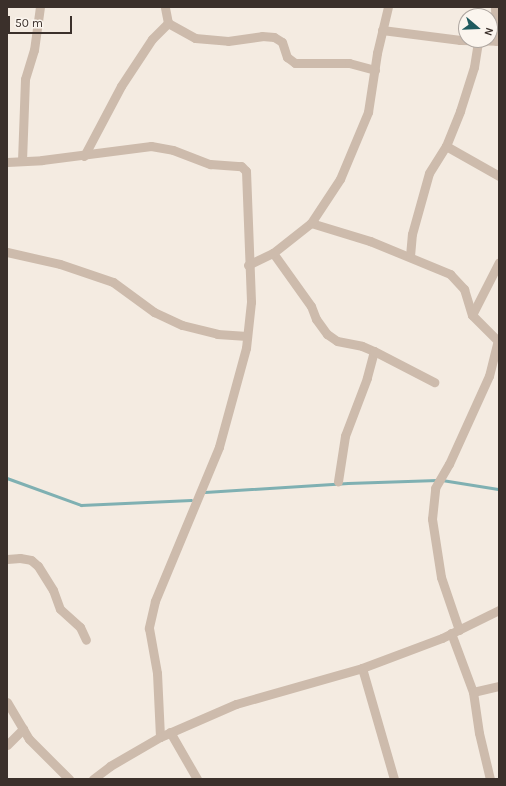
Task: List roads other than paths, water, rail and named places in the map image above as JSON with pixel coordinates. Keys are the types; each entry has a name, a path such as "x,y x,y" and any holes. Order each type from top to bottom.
{"street":[{"path":"22,161 25,79 34,50 40,7"},
{"path":"165,7 168,23"},
{"path":"248,265 273,253 311,223 348,164 368,112 382,30 388,7"},
{"path":"84,156 121,86 152,39 168,23"},
{"path":"168,23 195,38 228,42 262,36 274,37 282,42 287,57 295,62 349,63 375,70"},
{"path":"382,30 458,39"},
{"path":"410,256 412,234 429,173 446,146 474,67 477,48"},
{"path":"7,162 84,156 151,146 179,152 210,164 241,166 246,171 248,181 248,265 252,302 247,336 219,447 155,602 149,628 158,686 160,737"},
{"path":"446,146 499,176"},
{"path":"311,223 410,256 458,279 472,315 498,341 489,376 449,464 435,488 432,519 441,577 473,692 479,733 490,779"},
{"path":"7,252 60,264 113,282 154,312 182,325 217,334 247,336"},
{"path":"273,253 311,306 316,319 328,334 337,341 374,351 434,382"},
{"path":"472,315 499,262"},
{"path":"338,481 346,436 367,378 374,351"},
{"path":"7,559 20,558 31,560 38,566 52,590 60,609 80,627 86,640"},
{"path":"93,779 110,766 160,737 236,704 362,668 455,631 499,610"},
{"path":"362,668 394,779"},
{"path":"473,692 499,686"},
{"path":"7,702 36,748 69,779"},
{"path":"7,745 23,729"},
{"path":"170,732 197,779"}],"waterway":[{"path":"7,478 81,505 191,500"},
{"path":"205,492 348,483 437,480"},
{"path":"442,480 499,489"}]}
